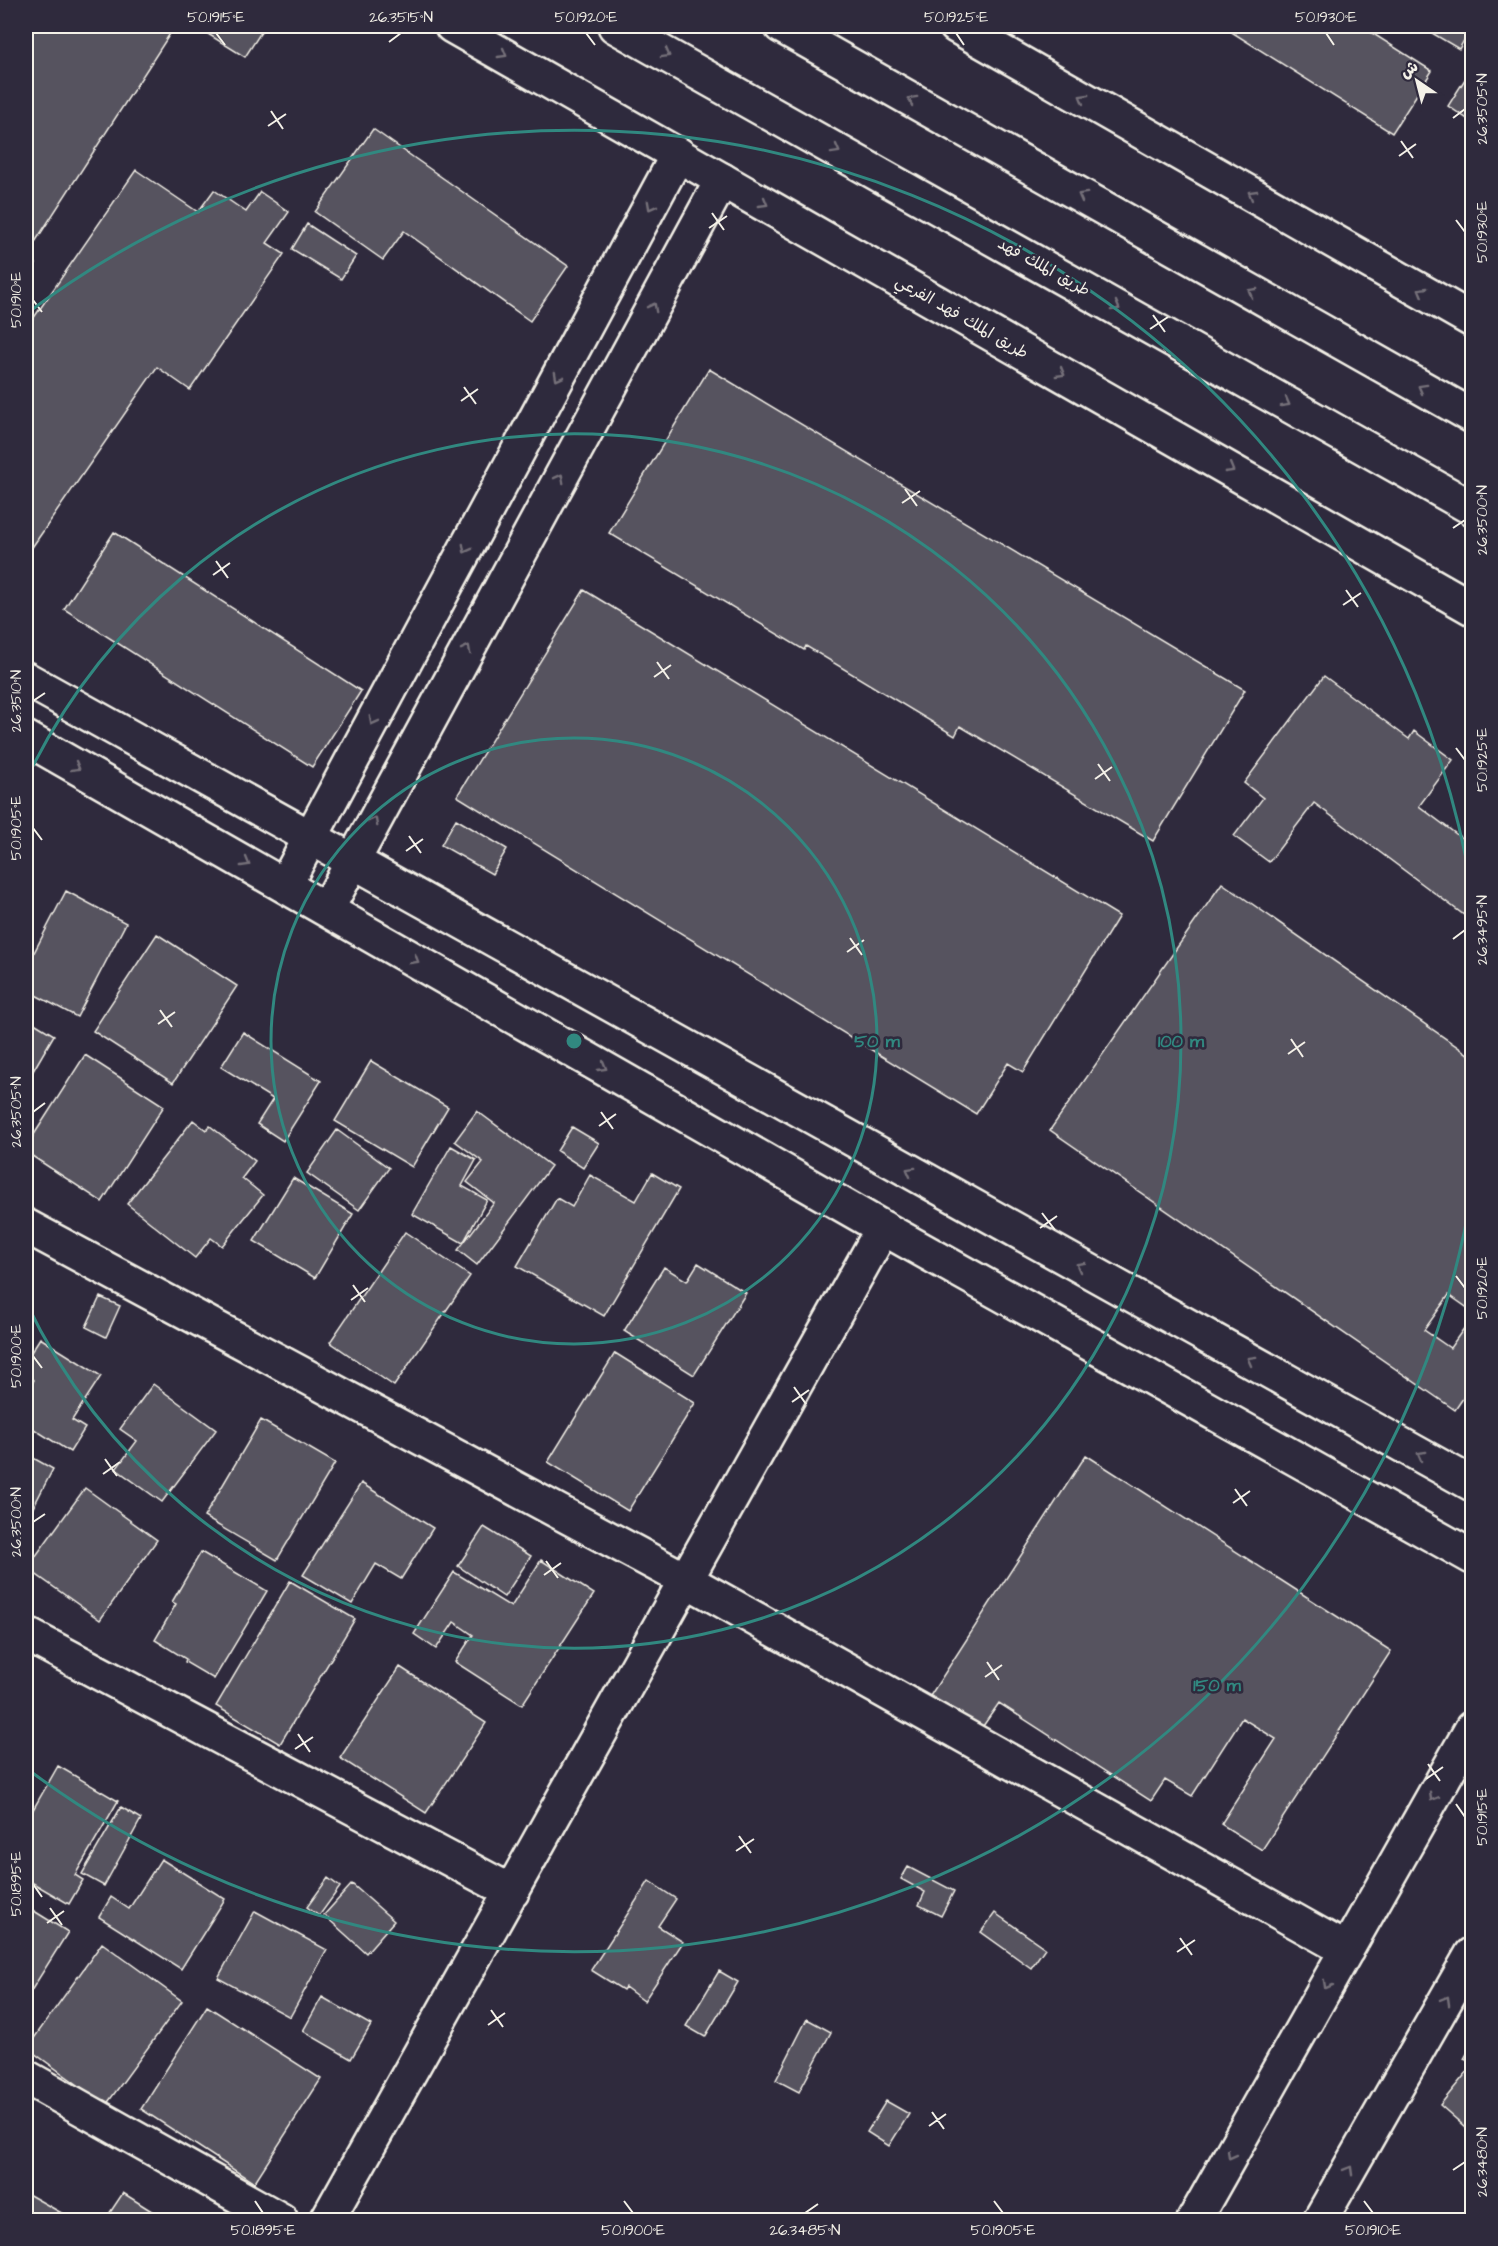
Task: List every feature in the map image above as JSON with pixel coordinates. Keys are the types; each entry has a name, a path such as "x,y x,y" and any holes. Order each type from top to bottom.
{"main road":[{"name":"طريق الملك فهد الفرعي","path":"452,26 1473,608"},
{"name":"طريق الملك فهد","path":"615,26 1473,508"},
{"path":"781,26 1473,417"},
{"path":"956,26 1473,320"},
{"path":"285,885 678,154"},
{"path":"327,909 722,180"},
{"path":"26,679 1473,1484"},
{"path":"26,738 883,1228 1473,1557"},
{"path":"26,1226 686,1580 1347,1950"},
{"path":"327,2220 883,1228"},
{"path":"26,1634 512,1892"},
{"path":"1194,2220 1473,1728"},
{"path":"1320,2220 1473,1954"},
{"path":"26,2077 281,2220"}],"building":[{"path":"26,26 175,26 26,256"},
{"path":"195,26 265,26 245,57"},
{"path":"1222,26 1361,26 1432,71 1392,133"},
{"path":"1420,26 1472,26 1459,49"},
{"path":"1472,68 1472,122 1448,106"},
{"path":"373,129 568,266 530,321 404,231 383,260 315,212"},
{"path":"136,170 198,212 214,190 246,212 260,192 289,212 267,243 284,254 190,390 157,367 26,556 26,329"},
{"path":"307,224 356,256 341,279 292,249"},
{"path":"26,257 36,264 26,280"},
{"path":"709,369 1245,690 1153,841 960,726 955,736 806,646 804,650 609,533"},
{"path":"114,532 361,691 312,767 64,609"},
{"path":"584,590 1119,916 1023,1072 1008,1063 976,1114 457,796"},
{"path":"1324,676 1409,739 1414,731 1453,760 1419,806 1472,846 1472,921 1314,803 1269,862 1234,836 1263,798 1244,783"},
{"path":"456,819 507,849 492,874 441,845"},
{"path":"1222,883 1472,1057 1472,1311 1449,1295 1424,1330 1450,1348 1472,1317 1472,1385 1455,1410 1050,1130"},
{"path":"66,891 126,923 77,1017 26,990 26,968"},
{"path":"157,934 237,986 173,1083 93,1031"},
{"path":"26,1018 54,1035 26,1083"},
{"path":"243,1032 321,1081 283,1141 257,1124 273,1099 221,1067"},
{"path":"85,1055 164,1106 102,1202 26,1152 26,1147"},
{"path":"371,1061 448,1107 412,1167 335,1121"},
{"path":"477,1111 551,1166 477,1265 458,1250 494,1203 467,1182 483,1162 455,1141"},
{"path":"193,1120 206,1130 210,1126 255,1161 242,1178 263,1195 222,1246 211,1238 195,1258 127,1204"},
{"path":"572,1127 599,1143 583,1168 557,1151"},
{"path":"337,1130 389,1168 359,1210 307,1173"},
{"path":"451,1146 476,1160 462,1186 487,1200 463,1243 412,1214"},
{"path":"652,1173 679,1189 604,1316 517,1266 557,1198 572,1207 590,1175 636,1201"},
{"path":"293,1178 353,1214 315,1278 254,1241"},
{"path":"405,1232 470,1276 394,1386 330,1342"},
{"path":"698,1263 746,1293 694,1375 624,1331 664,1267 687,1281"},
{"path":"100,1297 120,1306 106,1337 86,1327"},
{"path":"40,1338 101,1376 72,1420 85,1428 70,1452 26,1424 26,1393 34,1380 26,1374 26,1360"},
{"path":"615,1353 695,1403 628,1511 548,1462"},
{"path":"153,1384 216,1430 162,1502 116,1469 137,1441 120,1429"},
{"path":"261,1420 335,1463 277,1560 204,1517"},
{"path":"26,1454 53,1469 26,1521"},
{"path":"1086,1455 1391,1651 1262,1850 1221,1824 1276,1739 1242,1718 1192,1796 1165,1780 1151,1801 999,1703 981,1729 930,1696"},
{"path":"361,1483 433,1528 401,1579 376,1564 352,1604 303,1575"},
{"path":"85,1488 157,1540 100,1620 27,1568"},
{"path":"484,1527 531,1556 504,1597 458,1566"},
{"path":"201,1552 267,1591 214,1679 185,1662 186,1659 155,1640 176,1604 172,1602"},
{"path":"541,1560 594,1594 522,1705 455,1662 473,1635 454,1622 436,1649 414,1634 454,1572 511,1607"},
{"path":"290,1581 355,1619 280,1744 216,1706"},
{"path":"400,1667 486,1723 426,1813 340,1758"},
{"path":"58,1766 118,1801 75,1875 83,1880 69,1904 26,1879 26,1822"},
{"path":"121,1807 141,1819 104,1886 82,1874"},
{"path":"161,1859 225,1899 181,1969 99,1917 111,1897 129,1909"},
{"path":"908,1867 954,1891 941,1916 919,1905 925,1892 901,1879"},
{"path":"328,1878 340,1887 319,1916 307,1907"},
{"path":"649,1881 676,1899 658,1926 683,1942 644,2001 625,1987 623,1990 591,1970"},
{"path":"352,1884 394,1921 366,1953 324,1915"},
{"path":"26,1906 68,1932 26,1999"},
{"path":"255,1911 327,1950 290,2017 218,1978"},
{"path":"995,1913 1045,1948 1031,1968 981,1932"},
{"path":"102,1943 182,2001 106,2105 27,2048"},
{"path":"719,1971 738,1982 705,2037 686,2026"},
{"path":"322,1997 371,2025 351,2059 303,2031"},
{"path":"207,2006 321,2079 254,2183 141,2109"},
{"path":"807,2019 831,2032 799,2092 776,2080"},
{"path":"1472,2045 1472,2063 1464,2059"},
{"path":"1472,2066 1472,2133 1440,2105"},
{"path":"886,2101 909,2114 889,2146 867,2132"},
{"path":"26,2193 74,2220 26,2220"},
{"path":"123,2193 158,2215 154,2220 105,2220"}]}
